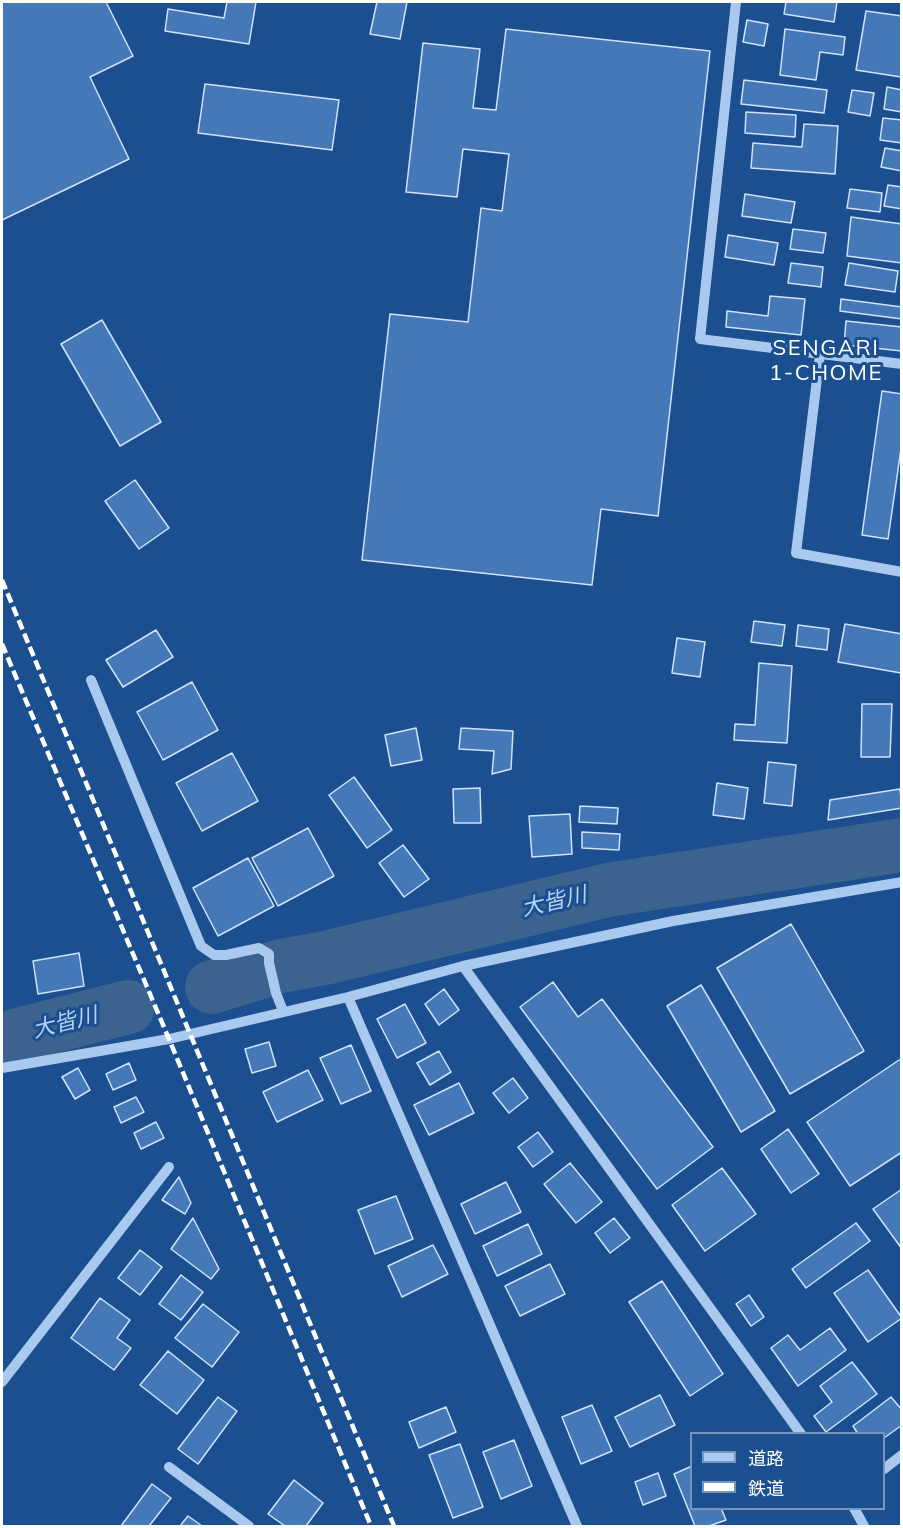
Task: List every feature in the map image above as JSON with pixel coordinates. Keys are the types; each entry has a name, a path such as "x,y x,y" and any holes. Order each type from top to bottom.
{"street":[{"path":"736,2 700,339 902,364"},
{"path":"820,354 796,553 902,572"},
{"path":"91,680 201,946 214,956 259,948 269,954 276,993 283,1011"},
{"path":"2,1068 169,1039 348,997 463,966 673,921 902,882"},
{"path":"463,966 800,1432"},
{"path":"348,997 577,1527"},
{"path":"2,1382 169,1167"},
{"path":"885,1468 902,1455"},
{"path":"170,1467 249,1527"},
{"path":"855,1510 864,1527"}],"building":[{"path":"2,2 106,2 133,56 90,77 129,159 2,220"},
{"path":"227,2 256,2 249,44 165,31 168,9 224,18"},
{"path":"377,2 407,2 400,39 370,34"},
{"path":"786,2 837,2 834,22 784,14"},
{"path":"866,11 902,16 901,77 856,70"},
{"path":"747,20 768,24 764,46 743,42"},
{"path":"506,29 710,51 658,516 601,509 592,585 362,560 390,314 468,322 481,208 502,211 509,154 463,149 457,197 406,192 423,43 480,49 473,108 496,110"},
{"path":"785,29 845,37 843,55 820,52 816,80 780,75"},
{"path":"744,80 827,90 824,113 741,104"},
{"path":"205,84 339,100 332,150 198,133"},
{"path":"887,87 902,90 902,112 884,109"},
{"path":"852,90 874,93 870,116 848,112"},
{"path":"746,112 796,115 795,137 745,133"},
{"path":"883,118 902,120 902,143 880,140"},
{"path":"804,124 838,126 835,174 751,168 753,143 802,147"},
{"path":"885,148 902,151 902,171 881,167"},
{"path":"888,185 902,187 902,209 884,206"},
{"path":"850,189 882,193 880,212 847,208"},
{"path":"745,194 795,202 791,223 742,216"},
{"path":"851,217 902,224 902,263 847,256"},
{"path":"793,229 826,233 823,253 790,249"},
{"path":"728,235 778,243 774,265 725,257"},
{"path":"791,263 823,267 821,287 788,283"},
{"path":"849,263 898,271 895,292 845,285"},
{"path":"770,296 805,299 801,335 726,327 727,311 768,316"},
{"path":"841,299 902,307 902,319 840,311"},
{"path":"102,320 161,422 120,446 61,344"},
{"path":"846,321 902,327 902,351 844,345"},
{"path":"882,391 902,394 902,442 888,539 862,535"},
{"path":"135,480 169,528 139,549 105,501"},
{"path":"754,621 785,625 782,646 751,642"},
{"path":"845,624 902,634 901,673 838,662"},
{"path":"798,625 829,629 827,650 796,646"},
{"path":"156,630 173,657 123,687 106,660"},
{"path":"677,638 705,642 700,677 672,673"},
{"path":"759,663 792,666 787,743 734,740 735,724 755,725"},
{"path":"192,682 218,730 163,760 137,712"},
{"path":"862,704 892,704 890,757 861,757"},
{"path":"416,728 422,760 391,766 385,735"},
{"path":"461,728 513,731 511,769 492,774 494,751 459,749"},
{"path":"232,753 258,801 202,831 176,783"},
{"path":"768,762 796,765 792,806 764,803"},
{"path":"354,777 392,830 367,848 329,795"},
{"path":"717,783 748,788 744,819 713,815"},
{"path":"480,788 481,823 454,823 453,789"},
{"path":"900,789 902,808 828,820 830,800"},
{"path":"580,806 618,808 617,824 579,822"},
{"path":"570,814 572,854 532,857 529,816"},
{"path":"308,828 334,876 278,906 252,858"},
{"path":"582,832 620,834 619,850 582,848"},
{"path":"403,845 429,879 404,897 379,863"},
{"path":"248,858 274,906 218,936 193,888"},
{"path":"791,924 864,1051 790,1094 717,968"},
{"path":"79,953 84,986 38,994 33,961"},
{"path":"553,982 578,1017 602,999 713,1147 657,1189 520,1007"},
{"path":"701,985 775,1111 741,1132 667,1006"},
{"path":"444,989 459,1010 439,1025 425,1004"},
{"path":"405,1004 426,1043 397,1058 377,1019"},
{"path":"269,1042 276,1066 252,1073 245,1049"},
{"path":"351,1045 371,1091 341,1104 320,1058"},
{"path":"439,1051 451,1072 430,1085 417,1063"},
{"path":"902,1058 902,1152 850,1186 807,1122"},
{"path":"129,1063 136,1080 113,1090 106,1074"},
{"path":"78,1068 90,1090 75,1099 62,1077"},
{"path":"308,1070 323,1100 277,1122 263,1092"},
{"path":"513,1078 528,1098 509,1113 493,1093"},
{"path":"459,1083 474,1113 429,1135 414,1105"},
{"path":"136,1097 144,1112 121,1123 114,1107"},
{"path":"156,1122 164,1138 141,1149 134,1133"},
{"path":"788,1129 819,1174 791,1193 761,1149"},
{"path":"538,1132 553,1152 533,1167 518,1147"},
{"path":"570,1163 602,1202 576,1223 544,1184"},
{"path":"722,1168 756,1214 705,1251 672,1205"},
{"path":"179,1177 191,1203 185,1214 162,1200"},
{"path":"506,1182 521,1212 475,1234 461,1204"},
{"path":"902,1189 902,1249 873,1209"},
{"path":"396,1196 413,1239 375,1254 358,1210"},
{"path":"193,1218 219,1269 211,1279 171,1249"},
{"path":"614,1218 630,1238 610,1253 595,1233"},
{"path":"856,1223 870,1241 806,1288 792,1269"},
{"path":"528,1224 542,1254 497,1276 483,1246"},
{"path":"433,1245 448,1274 402,1297 388,1266"},
{"path":"140,1250 162,1267 140,1295 118,1278"},
{"path":"550,1264 565,1294 520,1316 505,1286"},
{"path":"868,1270 902,1318 868,1342 834,1293"},
{"path":"181,1275 203,1292 181,1320 159,1304"},
{"path":"662,1281 723,1374 690,1396 629,1302"},
{"path":"749,1295 764,1317 751,1326 736,1304"},
{"path":"100,1298 130,1320 117,1338 131,1348 114,1370 71,1338"},
{"path":"203,1304 239,1332 212,1367 175,1338"},
{"path":"830,1328 846,1350 798,1386 771,1348 788,1335 800,1350"},
{"path":"168,1351 204,1380 177,1414 140,1385"},
{"path":"852,1362 877,1394 826,1432 814,1416 832,1402 820,1386"},
{"path":"660,1395 675,1425 630,1447 615,1417"},
{"path":"218,1397 237,1411 198,1464 178,1449"},
{"path":"891,1397 902,1410 902,1425 885,1437 885,1432 857,1432 853,1426"},
{"path":"592,1405 612,1451 581,1464 562,1417"},
{"path":"446,1407 456,1432 419,1448 409,1422"},
{"path":"514,1440 532,1486 501,1499 483,1452"},
{"path":"460,1444 483,1507 453,1518 429,1455"},
{"path":"690,1467 690,1510 722,1510 726,1520 709,1526 695,1526 674,1474"},
{"path":"658,1473 666,1496 643,1505 635,1482"},
{"path":"294,1480 323,1503 306,1526 285,1526 268,1514"},
{"path":"152,1484 171,1498 149,1526 121,1526"},
{"path":"188,1516 202,1526 180,1526"}],"waterway":[{"name":"大皆川","path":"212,987 281,966 325,958 608,890 902,845"},
{"name":"大皆川","path":"2,1039 128,1007"}],"railway":[{"path":"2,580 394,1526"},
{"path":"2,644 371,1526"}],"district":[{"name":"SENGARI 1-CHOME","path":"826,360"}]}
